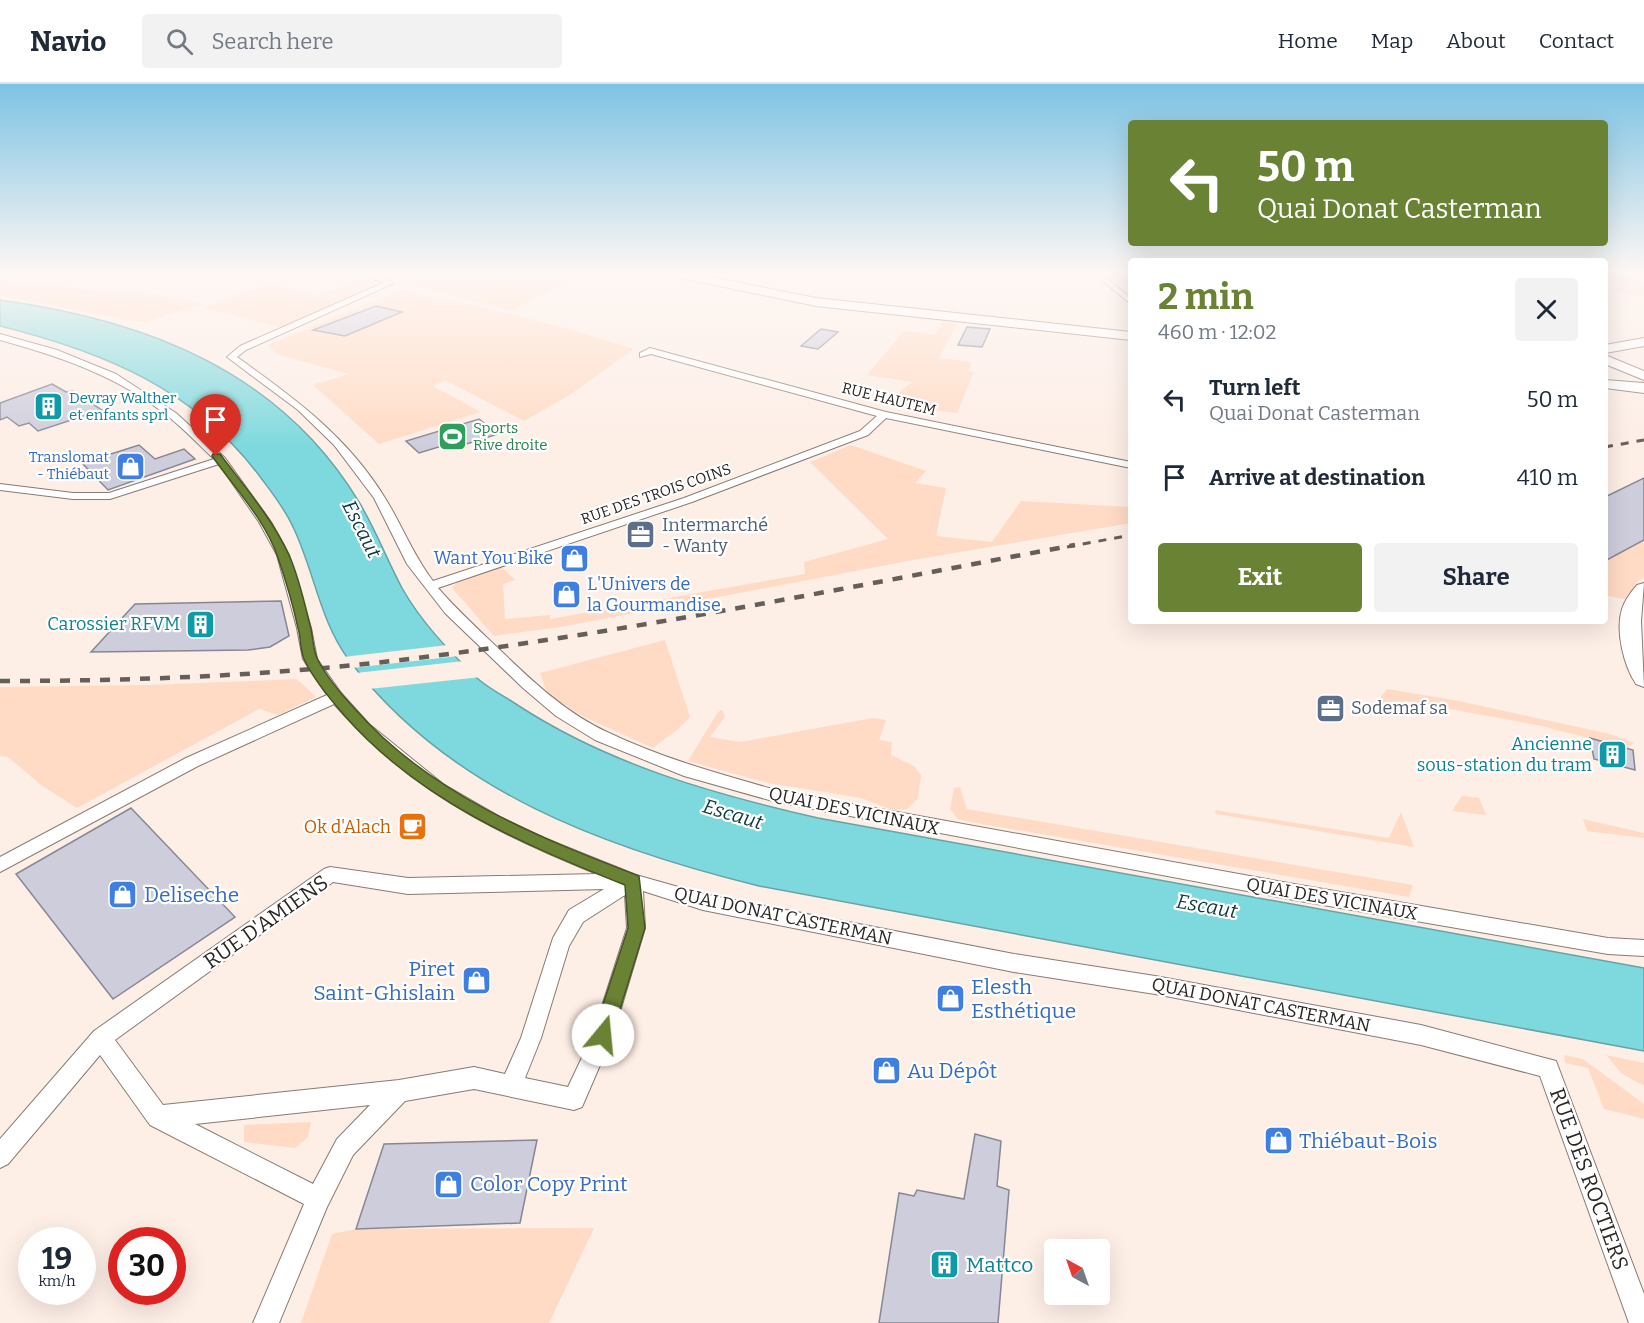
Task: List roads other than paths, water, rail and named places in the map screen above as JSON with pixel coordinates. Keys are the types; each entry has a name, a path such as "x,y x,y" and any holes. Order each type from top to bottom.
{"main road":[{"path":"1092,332 1128,336"},
{"path":"1608,360 1644,376"},
{"path":"1608,384 1644,388"},
{"path":"1644,589 1634,601 1629,629 1644,679"}],"street":[{"name":"QUAI DES VICINAUX","path":"280,332 243,348 231,357 302,408 338,443 379,498 413,564 450,610 528,686 561,712 601,736 632,750 727,783 844,810 1012,842 1597,944 1644,948"},
{"name":"QUAI DONAT CASTERMAN","path":"0,337 54,352 132,387 174,415 220,460 265,522 283,555 304,628 310,659 336,697 379,742 437,788 496,823 538,843 633,881 703,902 1014,963 1155,985 1421,1035 1548,1068"},
{"path":"1608,348 1644,342"},
{"name":"RUE HAUTEM","path":"642,355 650,351 884,415 1128,464"},
{"name":"RUE DES TROIS COINS","path":"430,586 688,500 864,433 884,415"},
{"path":"0,487 73,496 110,496 220,460"},
{"path":"0,865 192,762 336,697"},
{"name":"RUE D'AMIENS","path":"0,1156 101,1038 330,874 408,886 633,881"},
{"path":"158,1117 399,1091 474,1078 574,1099 603,1035 636,928 633,881 576,916 560,944 531,1038 511,1085"},
{"path":"101,1038 158,1117 318,1199"},
{"name":"RUE DES ROCTIERS","path":"1548,1068 1642,1323"},
{"path":"267,1323 318,1199 345,1147 399,1091"}],"water":[{"name":"Escaut","path":"22,332 138,332 205,359 249,386 290,418 327,457 359,502 410,601 446,647 487,686 554,727 589,745 701,788 818,818 1644,968 1644,1051 759,886 644,853 533,808 482,779 433,745 389,706 349,660 324,613 300,544 283,508 235,447 207,420 145,378 111,362"}],"railway":[{"path":"1608,446 1644,440"},
{"path":"1067,547 1128,536"},
{"path":"0,681 196,677 392,661 649,624 1075,545"}],"place":[{"name":"Devray Walther et enfants sprl","path":"48,407"},
{"name":"Sports Rive droite","path":"452,437"},
{"name":"Translomat - Thiébaut","path":"130,466"},
{"name":"Intermarché - Wanty","path":"641,535"},
{"name":"Want You Bike","path":"574,558"},
{"name":"L'Univers de la Gourmandise","path":"566,594"},
{"name":"Carossier RFVM","path":"201,624"},
{"name":"Sodemaf sa","path":"1330,708"},
{"name":"Ancienne sous-station du tram","path":"1613,754"},
{"name":"Ok d'Alach","path":"412,827"},
{"name":"Deliseche","path":"123,895"},
{"name":"Piret Saint-Ghislain","path":"476,981"},
{"name":"Elesth Esthétique","path":"950,999"},
{"name":"Au Dépôt","path":"886,1071"},
{"name":"Thiébaut-Bois","path":"1278,1141"},
{"name":"Color Copy Print","path":"449,1184"},
{"name":"Mattco","path":"945,1265"}]}
